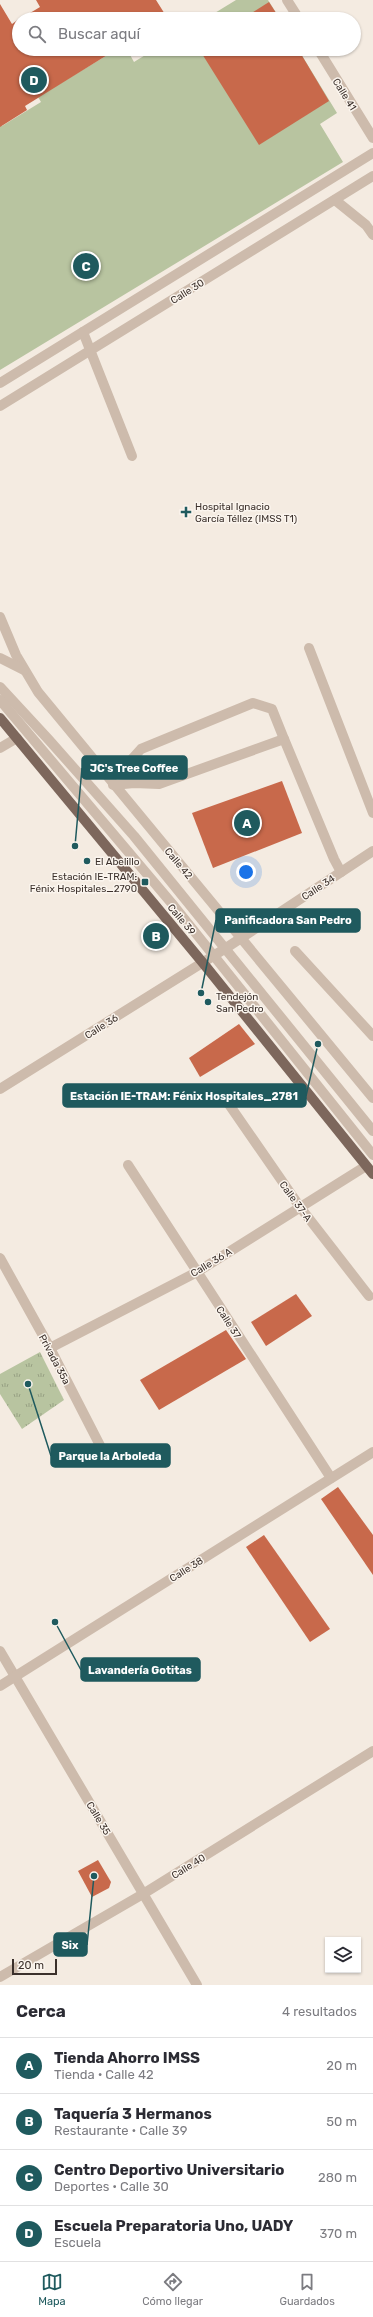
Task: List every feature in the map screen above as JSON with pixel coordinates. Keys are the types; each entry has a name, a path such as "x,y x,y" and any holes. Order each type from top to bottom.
{"main road":[{"name":"Calle 39","path":"0,718 203,963 373,1174"}],"street":[{"path":"289,1 295,12"},
{"name":"Calle 41","path":"322,56 373,138"},
{"name":"Calle 30","path":"0,383 373,153"},
{"name":"Calle 30","path":"0,406 373,176"},
{"path":"335,200 366,225 373,235"},
{"path":"83,332 132,456"},
{"name":"Calle 42","path":"0,617 24,670 38,692 113,785 242,937 373,1098"},
{"path":"309,648 373,813"},
{"path":"0,658 24,670"},
{"path":"0,687 50,740 134,836 226,948 241,970 373,1131"},
{"path":"0,700 213,956 373,1155"},
{"path":"134,783 132,758 141,749 253,703 272,709 334,859 342,872"},
{"path":"0,748 17,738"},
{"path":"113,785 134,783 159,784 284,739"},
{"name":"Calle 34","path":"203,963 373,851"},
{"path":"295,951 373,1036"},
{"name":"Calle 36","path":"0,1089 203,963"},
{"name":"Calle 37-A","path":"228,1103 300,1207 369,1296"},
{"name":"Calle 37","path":"128,1165 331,1478"},
{"name":"Calle 36 A","path":"50,1348 197,1272 366,1166"},
{"name":"Privada 35a","path":"0,1258 50,1348 108,1461"},
{"name":"Calle 38","path":"0,1686 373,1452"},
{"name":"Calle 35","path":"0,1651 197,1985"},
{"name":"Calle 40","path":"0,1977 143,1894 373,1751"}],"green space":[{"path":"236,0 268,0 276,12 216,12"},
{"path":"106,56 131,56 134,62 144,56 302,56 337,113 320,124 343,162 0,370 0,124 2,126 41,102 38,97"},
{"path":"40,1352 64,1400 22,1429 0,1394 0,1374"}],"building":[{"path":"36,0 156,0 164,12 32,12 40,7"},
{"path":"269,2 275,12 253,12"},
{"path":"0,4 12,24 12,56 106,56 25,106 27,110 0,127"},
{"path":"203,56 302,56 329,101 259,145"},
{"path":"282,781 302,833 213,868 192,813"},
{"path":"239,1024 255,1044 200,1077 189,1058"},
{"path":"296,1294 312,1316 266,1346 251,1322"},
{"path":"226,1330 246,1359 159,1410 140,1380"},
{"path":"338,1487 373,1535 373,1575 321,1499"},
{"path":"264,1535 330,1629 310,1642 246,1547"},
{"path":"98,1860 111,1882 109,1888 92,1897 78,1871"}],"place":[{"name":"Escuela Preparatoria Uno, UADY","path":"34,80"},
{"name":"Centro Deportivo Universitario","path":"86,266"},
{"name":"Hospital Ignacio García Téllez (IMSS T1)","path":"186,512"},
{"name":"Tienda Ahorro IMSS","path":"247,823"},
{"name":"JC's Tree Coffee","path":"75,846"},
{"name":"El Abelillo","path":"87,861"},
{"name":"Estación IE-TRAM: Fénix Hospitales_2790","path":"145,882"},
{"name":"Taquería 3 Hermanos","path":"156,936"},
{"name":"Panificadora San Pedro","path":"201,993"},
{"name":"Tendejón San Pedro","path":"208,1002"},
{"name":"Estación IE-TRAM: Fénix Hospitales_2781","path":"318,1044"},
{"name":"Parque la Arboleda","path":"28,1384"},
{"name":"Lavandería Gotitas","path":"55,1622"},
{"name":"Six","path":"94,1876"}]}
